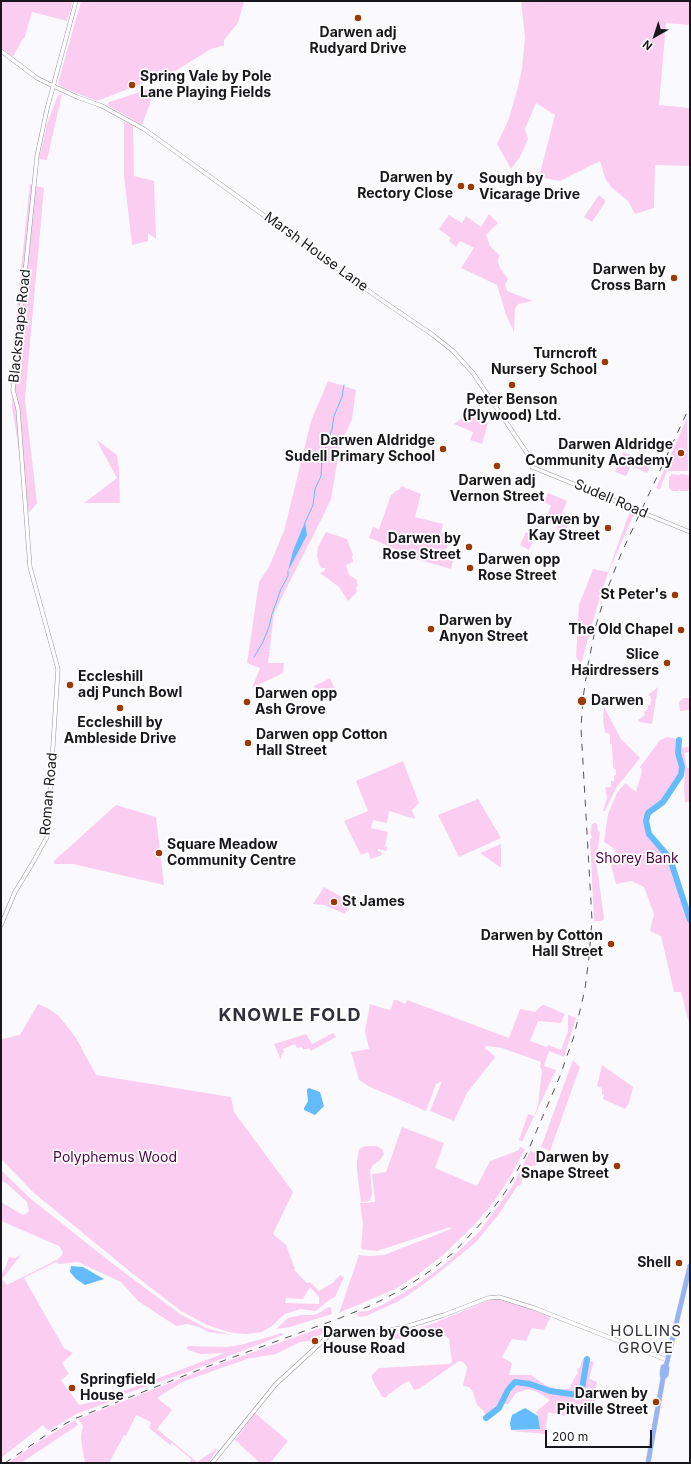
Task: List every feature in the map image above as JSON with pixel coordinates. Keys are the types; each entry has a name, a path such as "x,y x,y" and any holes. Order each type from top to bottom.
{"highway":[{"path":"648,1463 663,1378 666,1375 667,1360 690,1266"}],"street":[{"name":"Blacksnape Road","path":"58,676 58,669 30,567 18,409 13,390 37,156 47,109 76,1"},
{"name":"Marsh House Lane","path":"1,51 37,78 54,87 102,106 144,129 453,350 473,373 532,462 532,467"},
{"name":"Sudell Road","path":"532,467 635,508 690,532"},
{"name":"Roman Road","path":"1,925 14,892 47,837 58,676"},
{"path":"212,1463 276,1384 334,1330 351,1333 364,1333 402,1328 444,1315 488,1298 499,1297 534,1308 667,1360"}],"green space":[{"path":"1,1 73,1 67,21 32,12 25,37 13,57 1,48"},
{"path":"81,1 244,1 238,23 224,40 224,46 211,49 177,70 97,101 63,88 58,83"},
{"path":"521,1 690,1 690,25 666,23 659,105 690,108 690,166 655,165 654,208 635,214 628,201 611,187 605,178 600,161 560,181 539,177 555,115 536,103 525,129 528,139 520,157 511,169 497,144 508,121 522,68 525,37"},
{"path":"156,87 142,125 108,104 109,102"},
{"path":"62,94 47,160 39,159 47,124 58,95"},
{"path":"124,122 133,125 134,176 154,181 156,239 148,233 148,241 132,245 124,176"},
{"path":"30,184 44,188 25,399 37,503 29,513 12,407 16,316"},
{"path":"599,195 606,201 592,222 584,217"},
{"path":"489,214 498,223 486,235 490,246 499,255 498,262 500,268 508,279 505,284 507,291 533,301 518,304 515,309 514,332 506,315 497,285 461,268 474,248 460,241 456,247 449,241 451,238 439,229 449,215 462,223 466,216 481,227"},
{"path":"328,381 356,390 352,419 340,446 331,499 274,613 268,663 284,663 283,673 252,688 260,668 247,663 259,582 269,567 284,531 311,421"},
{"path":"477,407 488,423 482,444 470,440 473,432 454,424"},
{"path":"687,418 688,471 667,471 660,489 656,488"},
{"path":"97,440 117,455 120,503 84,503 117,478"},
{"path":"623,452 652,463 647,473 631,466 626,476 615,472"},
{"path":"671,474 690,476 690,491 688,489 688,491 680,491 679,489 679,491 671,491 671,489 669,489 669,476 671,476"},
{"path":"401,486 421,494 415,517 443,524 441,533 450,536 444,557 453,560 451,569 416,559 369,538 373,527 379,529 391,495 399,490"},
{"path":"548,493 567,501 562,513 571,517 565,533 557,530 557,525 545,520 551,506 544,502"},
{"path":"630,511 634,514 608,573 581,664 576,657 579,605 593,569 608,572"},
{"path":"326,532 347,539 353,555 353,562 346,565 349,575 356,579 358,586 356,587 357,592 348,601 339,587 320,573 326,568 321,568 319,564 317,556 318,547"},
{"path":"526,532 535,537 529,550 520,545"},
{"path":"330,678 337,694 326,700 320,701 314,686"},
{"path":"658,687 652,724 639,722 638,720 645,715 644,712 651,704 651,697 648,695"},
{"path":"684,698 690,698 690,710 680,711 679,702"},
{"path":"604,707 621,739 640,758 616,788 605,811 603,811 607,798 605,787 611,787 611,781 614,781 614,775 616,775 616,770 613,768 610,734 605,733 603,720"},
{"name":"Shorey Bank","path":"667,737 677,739 678,748 690,747 690,752 684,753 687,768 690,768 690,802 685,802 685,768 680,768 680,772 665,798 647,812 645,821 648,834 666,857 690,923 690,1027 681,992 674,992 661,936 650,931 654,914 644,887 632,881 616,884 610,862 616,850 604,842 608,814 617,793 625,783 636,792 642,771 640,767 660,740"},
{"path":"403,761 419,803 412,810 415,819 389,811 387,823 373,820 371,828 388,832 385,846 387,847 386,851 378,849 382,855 371,859 368,852 361,855 344,821 368,811 356,781"},
{"path":"478,799 501,838 459,857 438,815"},
{"path":"116,805 156,817 164,885 73,864 54,864 54,861"},
{"path":"592,824 597,824 598,831 600,832 596,860 604,918 600,921 594,921 590,840 592,837 590,833"},
{"path":"501,844 501,868 480,853"},
{"path":"324,887 350,902 345,914 324,905 313,904"},
{"path":"394,1000 405,1004 407,1000 509,1038 520,1009 535,1012 544,1005 565,1014 561,1023 538,1021 530,1041 561,1050 568,1031 568,1015 576,1018 564,1057 549,1051 544,1066 556,1070 522,1142 519,1140 528,1114 534,1116 538,1105 542,1070 540,1067 541,1062 502,1048 486,1046 485,1049 495,1057 467,1093 454,1121 430,1111 442,1081 436,1084 426,1111 370,1087 359,1080 351,1052 369,1049 365,1031 370,1004 389,1010 391,1009"},
{"name":"Polyphemus Wood","path":"38,1004 59,1016 76,1038 96,1075 231,1097 234,1112 293,1192 273,1234 286,1245 295,1269 294,1270 307,1283 310,1282 319,1291 334,1282 340,1275 344,1277 335,1297 315,1311 300,1309 285,1314 272,1326 262,1332 246,1334 234,1333 207,1325 181,1311 34,1193 1,1159 1,1039 20,1035","holes":["310,1287 319,1297 319,1304 285,1303 286,1298 303,1299"]},
{"path":"333,1033 336,1037 311,1051 309,1048 303,1050 302,1047 297,1048 295,1044 283,1049 284,1052 282,1053 281,1060 274,1044 306,1034 312,1044"},
{"path":"573,1060 580,1067 550,1151 541,1147"},
{"path":"602,1065 633,1087 629,1103 625,1109 603,1099 604,1095 602,1094 602,1088 597,1086"},
{"path":"402,1127 444,1143 435,1168 477,1186 490,1161 519,1150 520,1147 525,1149 509,1179 490,1207 442,1256 395,1289 339,1313 359,1255 384,1255 451,1229 450,1227 377,1251 361,1249 363,1223 360,1203 375,1202 372,1174 386,1172"},
{"path":"365,1146 377,1146 382,1149 384,1154 370,1170 372,1194 370,1201 361,1202 357,1161 359,1149"},
{"path":"530,1151 541,1155 537,1165 527,1167 520,1186 518,1185 499,1214 476,1242 436,1275 407,1296 366,1316 357,1316 358,1312 367,1311 382,1305 415,1286 445,1264 480,1231 512,1187"},
{"path":"1,1170 31,1199 113,1264 180,1314 206,1328 232,1335 208,1332 199,1327 187,1324 176,1326 138,1301 121,1282 78,1262 59,1264 56,1262 24,1278 64,1348 73,1353 62,1363 69,1374 61,1380 79,1405 97,1401 225,1353 200,1354 188,1350 186,1348 188,1346 228,1347 282,1333 283,1335 188,1372 128,1393 117,1394 110,1402 78,1413 48,1431 43,1425 1,1458 1,1275 9,1257 15,1258 21,1255 2,1279 7,1285 58,1259 63,1252 59,1246 1,1221 1,1202 24,1215 29,1211 27,1202 6,1183 1,1181"},
{"path":"495,1299 502,1299 517,1303 516,1306 518,1304 551,1316 544,1330 532,1328 526,1341 512,1339 502,1357 512,1363 509,1375 531,1375 545,1385 556,1389 569,1389 576,1375 578,1374 577,1370 580,1367 583,1358 585,1359 581,1388 577,1394 550,1390 530,1382 515,1382 507,1389 498,1407 486,1416 483,1410 477,1405 473,1392 469,1387 463,1386 467,1367 463,1362 459,1361 419,1389 414,1390 409,1381 388,1395 386,1398 382,1397 372,1379 372,1375 379,1368 449,1364 452,1362 449,1339 444,1335 395,1339 395,1334 432,1324"},
{"path":"328,1307 331,1308 332,1314 290,1327 276,1329 288,1318 301,1315 314,1315"},
{"path":"332,1324 332,1328 330,1330 318,1336 311,1342 300,1342 276,1354 247,1359 182,1382 157,1398 172,1410 157,1429 197,1462 216,1448 217,1450 208,1463 192,1463 190,1461 191,1459 172,1443 170,1445 149,1428 151,1422 136,1415 126,1436 124,1435 109,1463 85,1463 81,1436 83,1426 78,1419 208,1368"},
{"path":"588,1360 594,1362 590,1379 597,1382 594,1404 581,1413 570,1412 565,1416 548,1412 545,1434 511,1431 540,1429 536,1412 550,1400 537,1392 528,1389 516,1393 508,1404 504,1403 515,1386 528,1385 550,1393 566,1396 578,1396 583,1389"},
{"path":"255,1413 288,1441 270,1463 260,1463 235,1440"},
{"path":"75,1420 78,1425 21,1463 8,1463 35,1444"}],"water":[{"path":"305,522 307,535 288,571 293,551"},
{"path":"309,1088 320,1092 324,1106 315,1115 304,1110 308,1101 307,1089"},
{"path":"71,1266 83,1267 104,1279 85,1285 76,1279 70,1272"},
{"path":"525,1408 538,1416 540,1429 511,1430 510,1423 512,1415"}],"waterway":[{"path":"305,523 313,505 315,489 321,476 322,458 332,429 334,416 342,397 344,385"},
{"path":"254,657 263,642 269,627 281,589 288,576 288,571"},
{"path":"679,740 678,753 682,767 681,775 663,802 648,813 646,821 649,834 671,862 690,920"},
{"path":"486,1418 499,1408 508,1390 515,1382 530,1384 550,1391 578,1395 582,1389 587,1359"}],"railway":[{"path":"5,1463 52,1431 74,1419 209,1366 340,1318 372,1305 403,1289 453,1253 486,1218 506,1191 528,1151 560,1076 574,1036 585,989 592,920 581,728 583,698 596,625 607,590 621,554 690,406"}],"place":[{"name":"Darwen adj Rudyard Drive","path":"358,18"},
{"name":"Spring Vale by Pole Lane Playing Fields","path":"132,85"},
{"name":"Darwen by Rectory Close","path":"461,186"},
{"name":"Sough by Vicarage Drive","path":"471,187"},
{"name":"Darwen by Cross Barn","path":"674,278"},
{"name":"Turncroft Nursery School","path":"605,362"},
{"name":"Peter Benson (Plywood) Ltd.","path":"512,385"},
{"name":"Darwen Aldridge Sudell Primary School","path":"443,449"},
{"name":"Darwen Aldridge Community Academy","path":"681,453"},
{"name":"Darwen adj Vernon Street","path":"497,466"},
{"name":"Darwen by Kay Street","path":"608,528"},
{"name":"Darwen by Rose Street","path":"469,547"},
{"name":"Darwen opp Rose Street","path":"470,568"},
{"name":"St Peter's","path":"675,595"},
{"name":"Darwen by Anyon Street","path":"431,629"},
{"name":"The Old Chapel","path":"681,630"},
{"name":"Slice Hairdressers","path":"667,663"},
{"name":"Eccleshill adj Punch Bowl","path":"70,685"},
{"name":"Darwen","path":"582,701"},
{"name":"Darwen opp Ash Grove","path":"247,702"},
{"name":"Eccleshill by Ambleside Drive","path":"120,708"},
{"name":"Darwen opp Cotton Hall Street","path":"248,743"},
{"name":"Square Meadow Community Centre","path":"159,853"},
{"name":"St James","path":"334,902"},
{"name":"Darwen by Cotton Hall Street","path":"611,944"},
{"name":"Darwen by Snape Street","path":"617,1166"},
{"name":"Shell","path":"679,1263"},
{"name":"Darwen by Goose House Road","path":"315,1341"},
{"name":"Springfield House","path":"72,1388"},
{"name":"Darwen by Pitville Street","path":"656,1402"}],"district":[{"name":"KNOWLE FOLD","path":"290,1016"},
{"name":"HOLLINS GROVE","path":"646,1340"}]}
